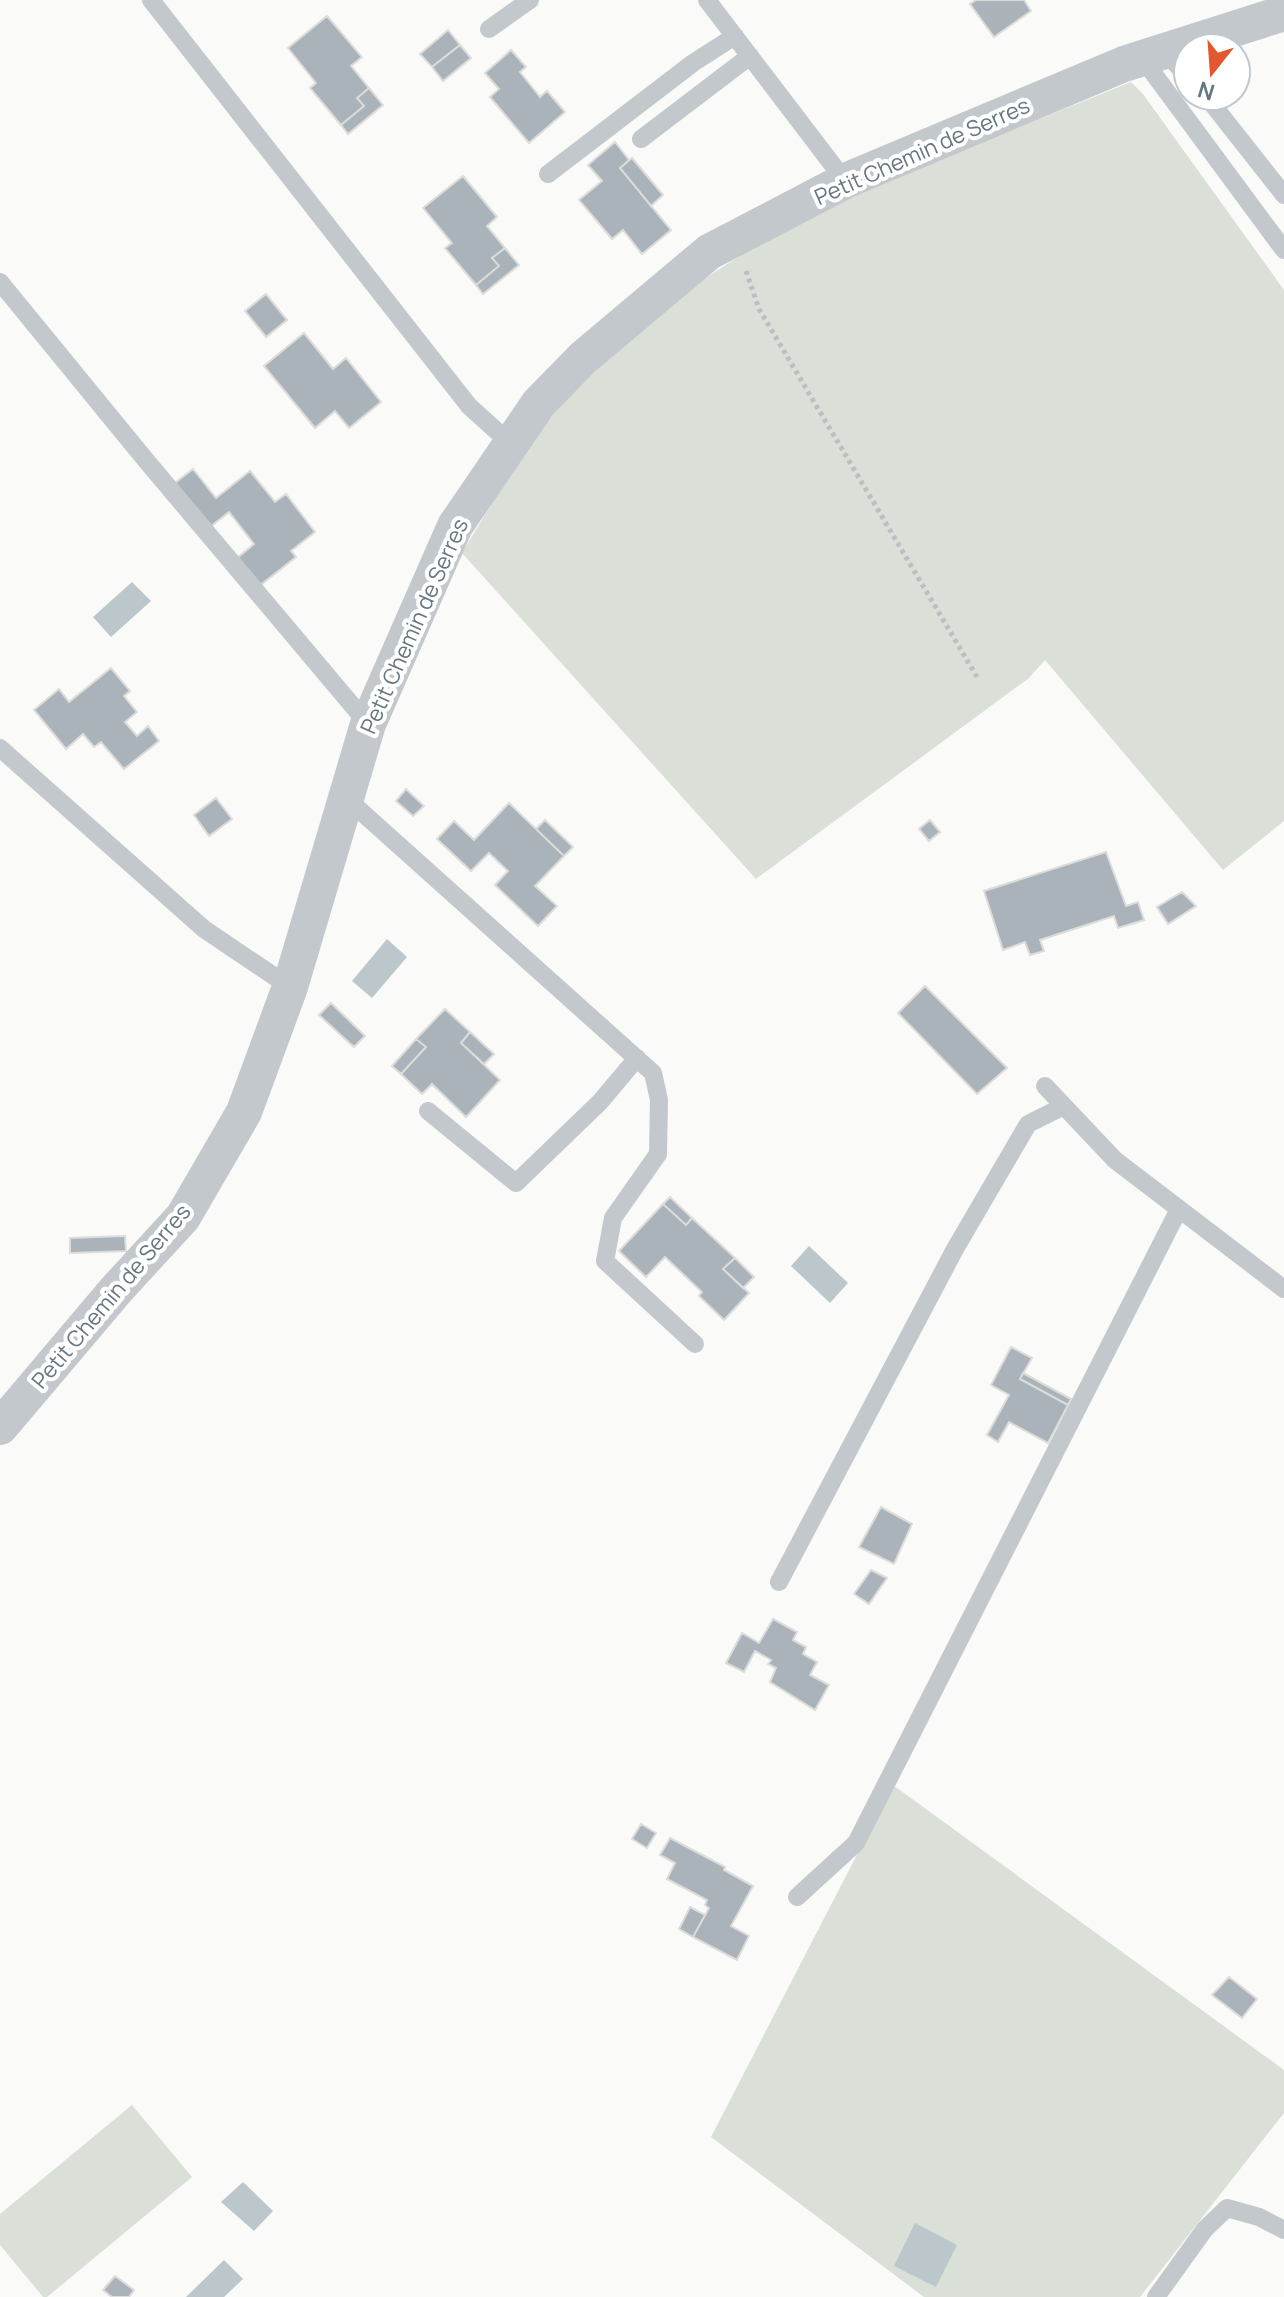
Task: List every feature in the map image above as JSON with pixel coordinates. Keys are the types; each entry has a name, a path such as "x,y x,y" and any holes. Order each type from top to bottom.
{"street":[{"name":"Petit Chemin de Serres","path":"0,1427 116,1290 183,1217 244,1112 290,987 368,724 455,526 539,403 583,358 709,252 845,181 1165,62 1270,11"}],"lane":[{"path":"151,0 469,406 510,443"},
{"path":"489,29 530,0"},
{"path":"707,0 845,181"},
{"path":"548,174 693,63 735,36"},
{"path":"641,139 750,56"},
{"path":"1165,62 1284,250"},
{"path":"1219,112 1284,195"},
{"path":"0,282 368,724"},
{"path":"0,748 204,929 290,987"},
{"path":"346,798 653,1073 659,1100 658,1154 613,1218 605,1261 695,1344"},
{"path":"428,1111 516,1183 600,1102 637,1058"},
{"path":"1045,1086 1115,1160 1284,1289"},
{"path":"779,1582 955,1249 1028,1124 1064,1106"},
{"path":"797,1897 856,1843 1179,1209"},
{"path":"1156,2297 1205,2229 1227,2208 1259,2217 1284,2230"}],"path":[{"path":"739,238 749,285 759,309 977,677"}],"shaded area":[{"path":"1131,82 1143,94 1284,290 1284,821 1223,870 1045,660 1029,678 756,879 462,553 524,450 589,371 704,279 746,252 852,195"},
{"path":"132,582 151,601 111,637 93,617"},
{"path":"387,939 407,957 372,998 352,981"},
{"path":"809,1246 848,1283 830,1303 791,1266"},
{"path":"893,1785 1284,2070 1284,2113 1140,2297 924,2297 711,2137"},
{"path":"132,2105 192,2177 47,2297 43,2297 0,2245 0,2214"},
{"path":"243,2182 273,2211 254,2231 221,2202"},
{"path":"915,2223 957,2245 936,2287 894,2266"},
{"path":"224,2260 243,2279 224,2297 186,2297"}],"building":[{"path":"976,0 1024,0 1031,11 994,37 970,4"},
{"path":"327,16 362,57 351,66 369,88 357,98 364,106 341,125 310,88 316,83 288,48"},
{"path":"448,30 460,45 432,67 420,54"},
{"path":"460,45 471,58 443,81 432,67"},
{"path":"511,50 526,67 520,72 540,97 547,91 565,112 529,143 490,97 499,89 485,73"},
{"path":"369,88 383,105 348,134 341,125 364,106 357,98"},
{"path":"615,142 629,160 620,168 671,230 642,254 623,230 612,239 579,200 602,181 588,165"},
{"path":"632,158 663,195 651,206 620,168"},
{"path":"463,176 497,217 487,226 505,248 492,258 499,266 476,285 445,248 452,243 423,208"},
{"path":"505,248 519,265 483,294 476,285 499,266 492,258"},
{"path":"266,294 287,320 266,337 245,311"},
{"path":"304,333 333,369 346,358 381,402 349,428 335,411 315,428 264,366"},
{"path":"193,469 216,498 250,471 275,502 286,494 315,532 291,551 296,557 258,587 236,559 254,544 229,512 210,527 175,483"},
{"path":"111,668 130,691 124,696 137,712 125,722 137,736 148,726 159,741 124,769 101,742 94,747 83,734 66,749 34,710 59,689 69,702"},
{"path":"406,789 424,806 413,816 396,801"},
{"path":"216,798 232,819 209,836 194,815"},
{"path":"509,803 564,856 535,886 557,906 538,926 495,885 508,871 489,853 471,871 437,839 454,821 474,840"},
{"path":"545,820 573,847 564,856 536,829"},
{"path":"930,820 940,832 929,841 919,829"},
{"path":"1106,852 1126,906 1138,902 1144,920 1118,928 1114,916 1040,940 1044,951 1030,955 1025,942 1003,950 984,891"},
{"path":"1182,892 1196,906 1168,924 1157,907"},
{"path":"925,986 1007,1068 977,1094 898,1013"},
{"path":"331,1003 365,1036 354,1047 319,1015"},
{"path":"445,1009 470,1032 461,1043 500,1080 466,1117 432,1084 422,1094 401,1074 426,1047 416,1039"},
{"path":"470,1032 494,1054 484,1064 461,1043"},
{"path":"416,1039 426,1047 401,1074 392,1066"},
{"path":"670,1197 692,1218 686,1225 663,1204"},
{"path":"663,1204 686,1225 692,1218 735,1258 723,1269 749,1293 724,1320 699,1296 702,1292 665,1257 646,1277 619,1251"},
{"path":"125,1236 126,1251 70,1253 70,1238"},
{"path":"735,1258 754,1277 743,1288 723,1269"},
{"path":"1011,1347 1032,1358 1020,1379 1068,1405 1048,1443 1009,1422 998,1442 987,1435 1009,1395 991,1385"},
{"path":"1023,1373 1071,1399 1068,1405 1020,1379"},
{"path":"881,1507 912,1524 894,1564 859,1547"},
{"path":"871,1570 887,1578 869,1604 854,1594"},
{"path":"773,1619 797,1632 793,1640 806,1647 803,1654 817,1662 810,1675 829,1685 815,1710 770,1682 776,1668 768,1664 771,1660 755,1651 744,1672 726,1663 742,1633 759,1643"},
{"path":"641,1824 656,1833 647,1848 632,1839"},
{"path":"670,1838 725,1867 724,1870 753,1886 731,1926 749,1936 737,1960 693,1937 709,1908 705,1905 707,1900 667,1879 675,1863 660,1855"},
{"path":"690,1907 705,1915 693,1937 679,1929"},
{"path":"1229,1977 1257,1999 1242,2018 1212,1995"},
{"path":"115,2276 134,2290 129,2297 112,2297 103,2290"}]}
